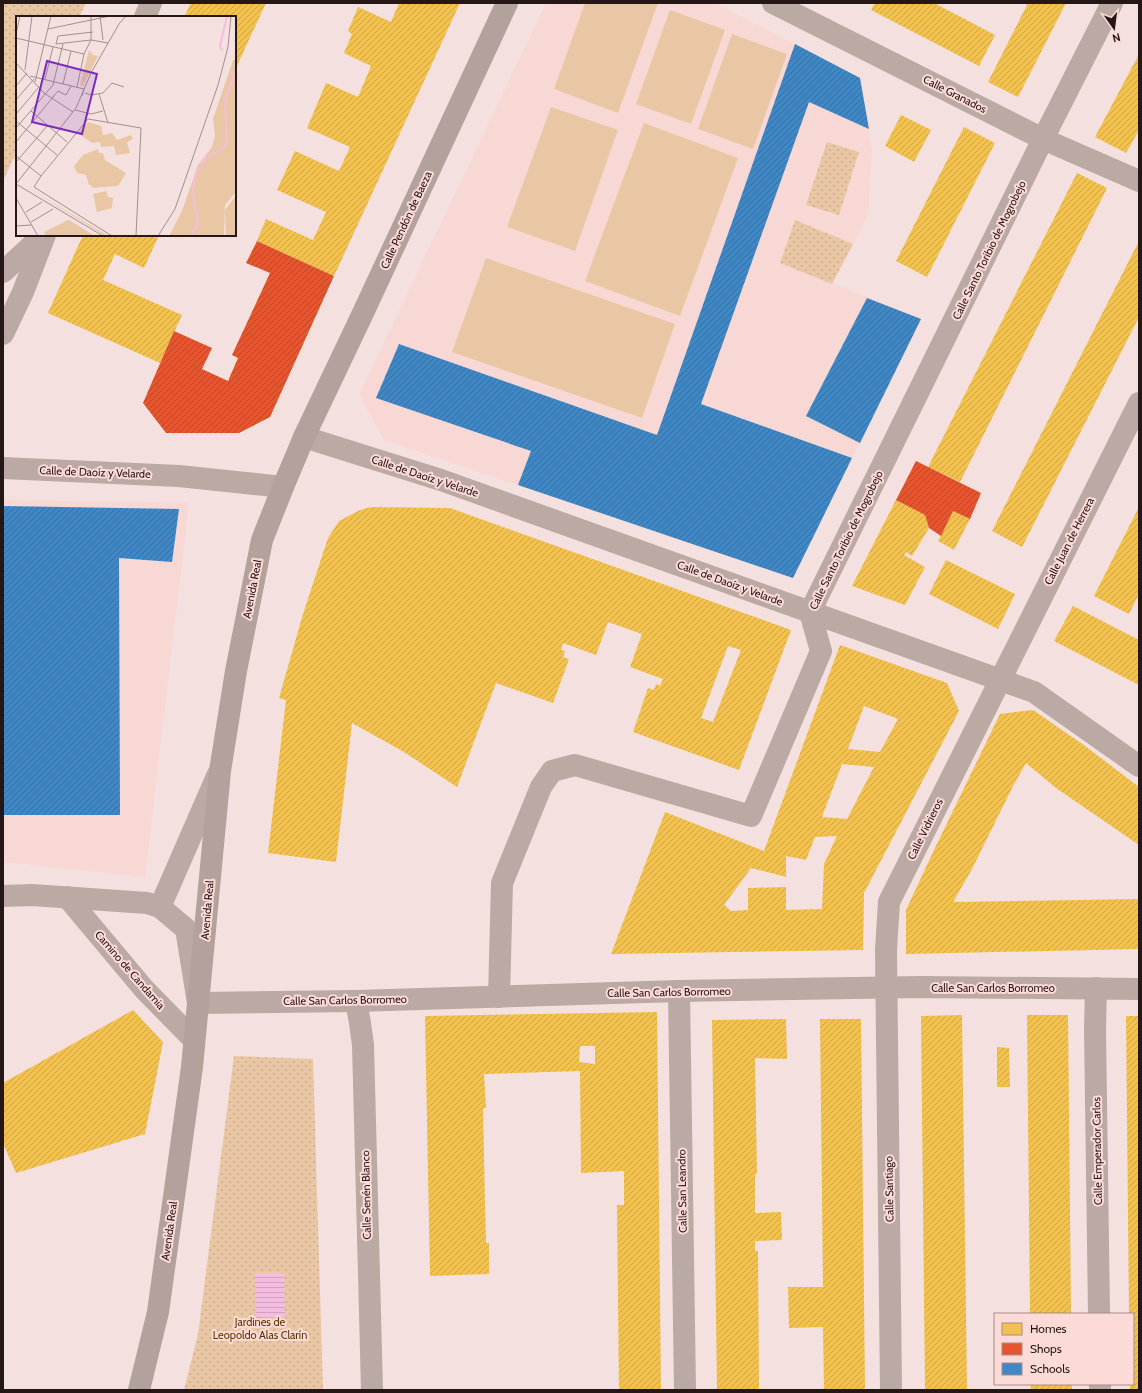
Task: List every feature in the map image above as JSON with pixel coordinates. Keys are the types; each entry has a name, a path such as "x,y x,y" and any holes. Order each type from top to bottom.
{"main road":[{"name":"Calle Pendón de Baeza","path":"304,437 507,3"},
{"name":"Avenida Real","path":"139,1390 158,1312 192,1068 220,771 236,671 262,540 304,437"}],"street":[{"path":"145,16 151,3"},
{"name":"Calle Granados","path":"773,3 797,8 1043,139 1139,181"},
{"name":"Calle Santo Toribio de Mogrobejo","path":"499,997 502,883 541,787 552,771 575,766 751,816 821,651 810,612 1043,139 1112,3"},
{"path":"3,272 43,236"},
{"path":"3,334 23,292 44,236"},
{"name":"Calle Juan de Herrera","path":"1000,680 1139,402"},
{"name":"Calle de Daoíz y Velarde","path":"304,437 441,480 1034,692 1139,766"},
{"name":"Calle de Daoíz y Velarde","path":"6,467 178,476 283,487"},
{"name":"Calle Vidrieros","path":"886,988 886,950 889,902 1000,680"},
{"path":"160,908 220,771"},
{"path":"3,896 32,895 147,903 160,908 186,929 198,1003"},
{"name":"Camino de Candamia","path":"67,897 144,989 194,1040"},
{"name":"Calle San Carlos Borromeo","path":"198,1003 356,1001 679,991 886,988 1139,988"},
{"name":"Calle Santiago","path":"886,988 891,1390"},
{"name":"Calle Emperador Carlos","path":"1096,988 1095,1029 1099,1313"},
{"name":"Calle San Leandro","path":"679,991 685,1390"},
{"name":"Calle Senén Blanco","path":"356,1001 363,1045 372,1390"}],"shaded area":[{"path":"546,3 715,3 860,78 872,150 868,215 832,283 921,319 793,578 384,440 359,395"},
{"path":"3,500 189,503 145,877 3,862"},
{"path":"255,1273 284,1273 285,1317 256,1318"}],"green space":[{"path":"3,3 86,3 80,16 16,16 16,153 3,181"},
{"path":"585,3 658,3 618,113 554,89"},
{"path":"670,10 725,30 691,124 636,104"},
{"path":"732,34 787,54 753,149 698,129"},
{"path":"551,107 618,130 575,251 507,227"},
{"path":"644,123 738,158 680,316 585,281"},
{"path":"827,142 859,152 839,215 806,205"},
{"path":"795,220 853,244 832,284 780,263"},
{"path":"486,258 675,324 642,418 452,352"},
{"name":"Jardines de Leopoldo Alas Clarín","path":"234,1056 313,1059 323,1390 184,1390 198,1334"}],"building: Homes":[{"path":"191,3 266,3 236,68 236,16 184,16"},
{"path":"399,3 460,3 334,276 257,241 266,219 313,240 326,212 277,190 295,151 339,171 350,147 307,128 326,83 358,97 371,66 344,53 352,34 348,31 358,7 391,22"},
{"path":"875,3 934,3 995,35 979,66 871,10"},
{"path":"1028,3 1066,3 1018,97 988,82"},
{"path":"1139,54 1139,130 1126,153 1095,137"},
{"path":"901,115 931,130 914,162 885,146"},
{"path":"964,127 995,143 927,277 896,261"},
{"path":"1077,173 1107,188 960,482 928,467"},
{"path":"83,236 159,236 144,268 115,254 103,280 182,315 160,363 48,313"},
{"path":"1139,241 1139,317 1022,547 992,531"},
{"path":"896,500 925,515 929,528 912,556 906,552 904,555 925,567 905,605 852,586"},
{"path":"371,507 450,508 791,630 739,770 633,732 648,688 654,690 656,684 660,686 663,679 630,667 642,634 608,622 596,655 563,643 561,650 565,651 563,657 569,659 553,703 496,683 457,787 404,752 352,723 336,862 268,853 286,700 279,698 303,614 328,538 339,521 360,510","holes":["728,646 741,650 713,722 701,718"]},
{"path":"1139,507 1139,594 1129,614 1094,596"},
{"path":"953,511 970,519 954,550 938,541"},
{"path":"946,560 1015,594 998,629 929,594"},
{"path":"1073,606 1139,640 1139,685 1054,641"},
{"path":"840,645 947,683 959,711 864,893 863,950 611,954 665,812 764,851","holes":["864,706 898,719 880,752 848,749","842,764 874,767 847,819 822,817","837,836 824,864 822,909 786,910 786,887 748,888 748,910 731,911 724,905 751,868 786,877 786,856 806,860 815,837"]},
{"path":"1033,710 1085,746 1139,787 1139,845 1056,788 1026,763 972,869 953,902 1139,899 1139,949 906,954 906,910 1000,714"},
{"path":"133,1010 163,1042 145,1134 16,1173 3,1143 3,1083"},
{"path":"657,1012 661,1390 619,1390 617,1205 624,1205 624,1171 581,1173 580,1071 484,1074 486,1108 483,1108 485,1204 486,1243 489,1243 489,1274 430,1276 425,1016","holes":["580,1046 595,1046 595,1064 579,1062"]},
{"path":"962,1015 967,1390 925,1390 921,1016"},
{"path":"1027,1015 1068,1015 1071,1313 1030,1313"},
{"path":"1126,1016 1139,1016 1139,1390 1130,1390 1130,1385 1134,1385 1134,1313 1129,1313"},
{"path":"786,1019 787,1059 755,1058 757,1174 755,1174 755,1213 781,1212 782,1240 755,1241 755,1251 758,1251 759,1390 717,1390 712,1020"},
{"path":"820,1019 861,1019 865,1390 824,1390 823,1327 789,1328 788,1287 823,1287"},
{"path":"997,1047 1009,1048 1010,1087 997,1087"},
{"path":"1031,1385 1072,1385 1072,1390 1031,1390"}],"building: Shops":[{"path":"257,241 334,276 270,417 239,433 166,433 143,403 174,331 212,348 202,369 228,381 238,358 232,355 270,273 246,263"},
{"path":"916,461 981,493 970,519 953,511 941,536 929,528 925,515 896,500"}],"building: Schools":[{"path":"795,44 860,78 869,129 809,102 701,404 852,458 793,578 518,485 531,451 376,398 399,344 657,435"},
{"path":"867,298 921,319 860,443 806,416"},
{"path":"3,506 179,509 172,562 119,558 120,815 3,815"}]}
